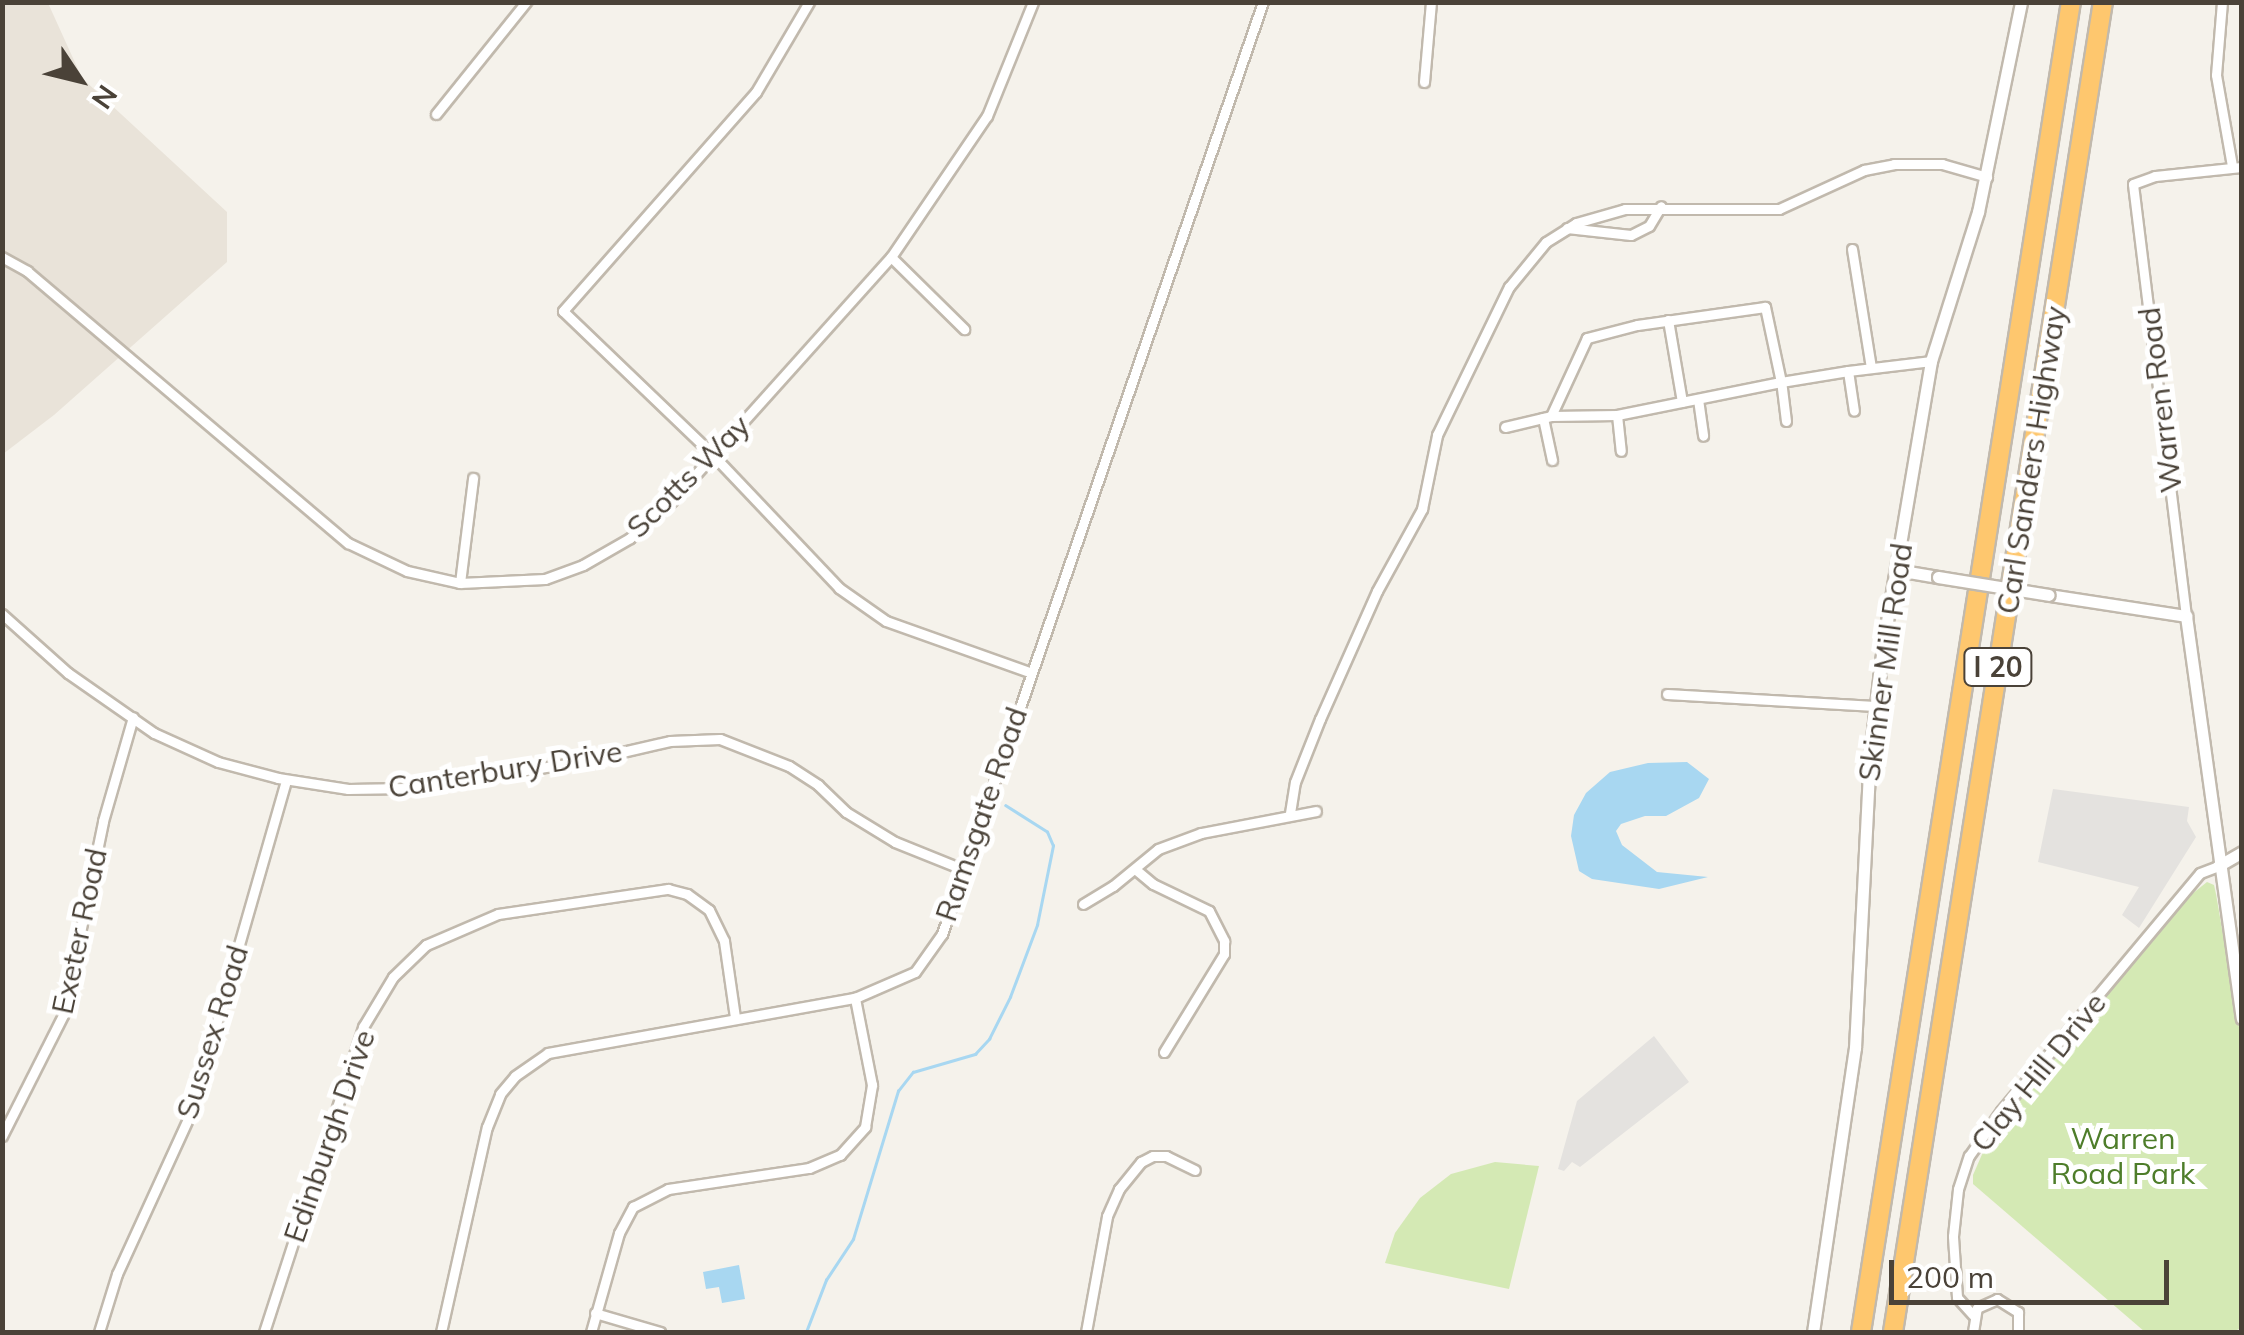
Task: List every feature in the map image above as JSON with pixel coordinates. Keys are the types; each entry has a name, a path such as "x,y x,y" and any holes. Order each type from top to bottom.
{"highway":[{"name":"Carl Sanders Highway","path":"1860,1332 2071,2"},
{"name":"Carl Sanders Highway","path":"1893,1332 2103,2"}],"street":[{"path":"436,114 526,2"},
{"path":"809,2 756,92 563,312 713,455 840,588 886,620 1029,672"},
{"name":"Scotts Way","path":"2,257 28,271 348,544 407,572 460,583 545,579 583,565 630,538 713,455 891,257 988,116 1033,2"},
{"name":"Ramsgate Road","path":"441,1332 487,1127 500,1094 515,1076 548,1053 855,998 915,972 942,934 1029,672 1263,2"},
{"path":"1424,82 1431,2"},
{"name":"Skinner Mill Road","path":"1814,1328 1856,1028 1875,706 1896,570 1931,360 1987,177 2021,2"},
{"path":"2222,2 2216,75 2237,166"},
{"path":"1290,813 1295,782 1320,719 1377,590 1422,509 1437,435 1524,264 1567,228 1625,209 1778,209 1864,170 1921,162 1987,177"},
{"name":"Warren Road","path":"2237,166 2155,176 2133,184 2218,866 2242,1018"},
{"path":"1567,228 1632,235 1649,226 1662,206"},
{"path":"1852,249 1871,367"},
{"path":"891,257 964,329"},
{"path":"1552,460 1547,417 1587,338 1668,320 1765,307 1786,421"},
{"path":"1668,320 1682,402"},
{"path":"1505,427 1547,417 1617,414 1848,370 1931,360"},
{"path":"1848,370 1854,411"},
{"path":"1698,399 1703,436"},
{"path":"1617,414 1621,451"},
{"path":"460,583 473,478"},
{"path":"1896,570 2186,616"},
{"name":"Canterbury Drive","path":"3,615 68,672 154,733 201,755 286,780 348,789 406,788 560,765 670,741 720,739 789,766 818,785 846,812 895,842 962,869"},
{"path":"1667,694 1875,706"},
{"name":"Exeter Road","path":"2,1136 63,1014 102,821 133,717"},
{"name":"Sussex Road","path":"98,1332 117,1274 191,1112 286,780"},
{"path":"1084,904 1158,849 1200,833 1316,811"},
{"path":"2218,866 2242,852"},
{"name":"Clay Hill Drive","path":"1974,1332 1973,1315 1958,1297 1953,1236 1958,1188 1970,1156 2002,1111 2200,874 2218,866"},
{"path":"1135,869 1153,884 1209,912 1224,941 1224,954 1164,1052"},
{"name":"Edinburgh Drive","path":"264,1332 363,1027 393,978 426,945 498,914 668,889 688,894 709,910 724,941 735,1017"},
{"path":"591,1332 619,1233 633,1206 668,1189 809,1168 840,1155 864,1127 872,1085 855,998"},
{"path":"1086,1332 1107,1216 1120,1189 1141,1162 1153,1156 1166,1156 1195,1170"},
{"path":"1973,1315 1982,1303 2003,1300 2018,1312 2018,1332"},
{"path":"595,1313 660,1332"},
{"path":"1802,1332 1814,1328"}],"shaded area":[{"path":"3,3 48,3 82,78 227,212 227,262 54,415 3,454"},
{"path":"2053,789 2189,807 2187,821 2196,837 2139,928 2122,915 2139,887 2038,862"},
{"path":"1654,1036 1689,1082 1580,1167 1572,1162 1564,1171 1558,1169 1577,1101"}],"green space":[{"name":"Warren Road Park","path":"2207,882 2214,885 2216,894 2241,1039 2241,1328 2233,1332 2145,1332 1973,1184 1973,1175 2001,1111 2182,902"},
{"path":"1495,1162 1539,1166 1509,1289 1385,1263 1395,1233 1420,1198 1451,1174"}],"water":[{"path":"1687,762 1709,779 1699,798 1666,816 1645,816 1621,824 1616,831 1622,845 1657,872 1708,877 1659,889 1592,879 1579,871 1571,836 1574,815 1586,793 1610,772 1648,763"},
{"path":"739,1265 745,1299 722,1303 719,1287 706,1289 703,1272"}],"waterway":[{"path":"806,1332 826,1280 853,1239 898,1091 913,1072 975,1054 989,1039 1010,997 1037,925 1053,846 1047,832 1006,806"}]}
